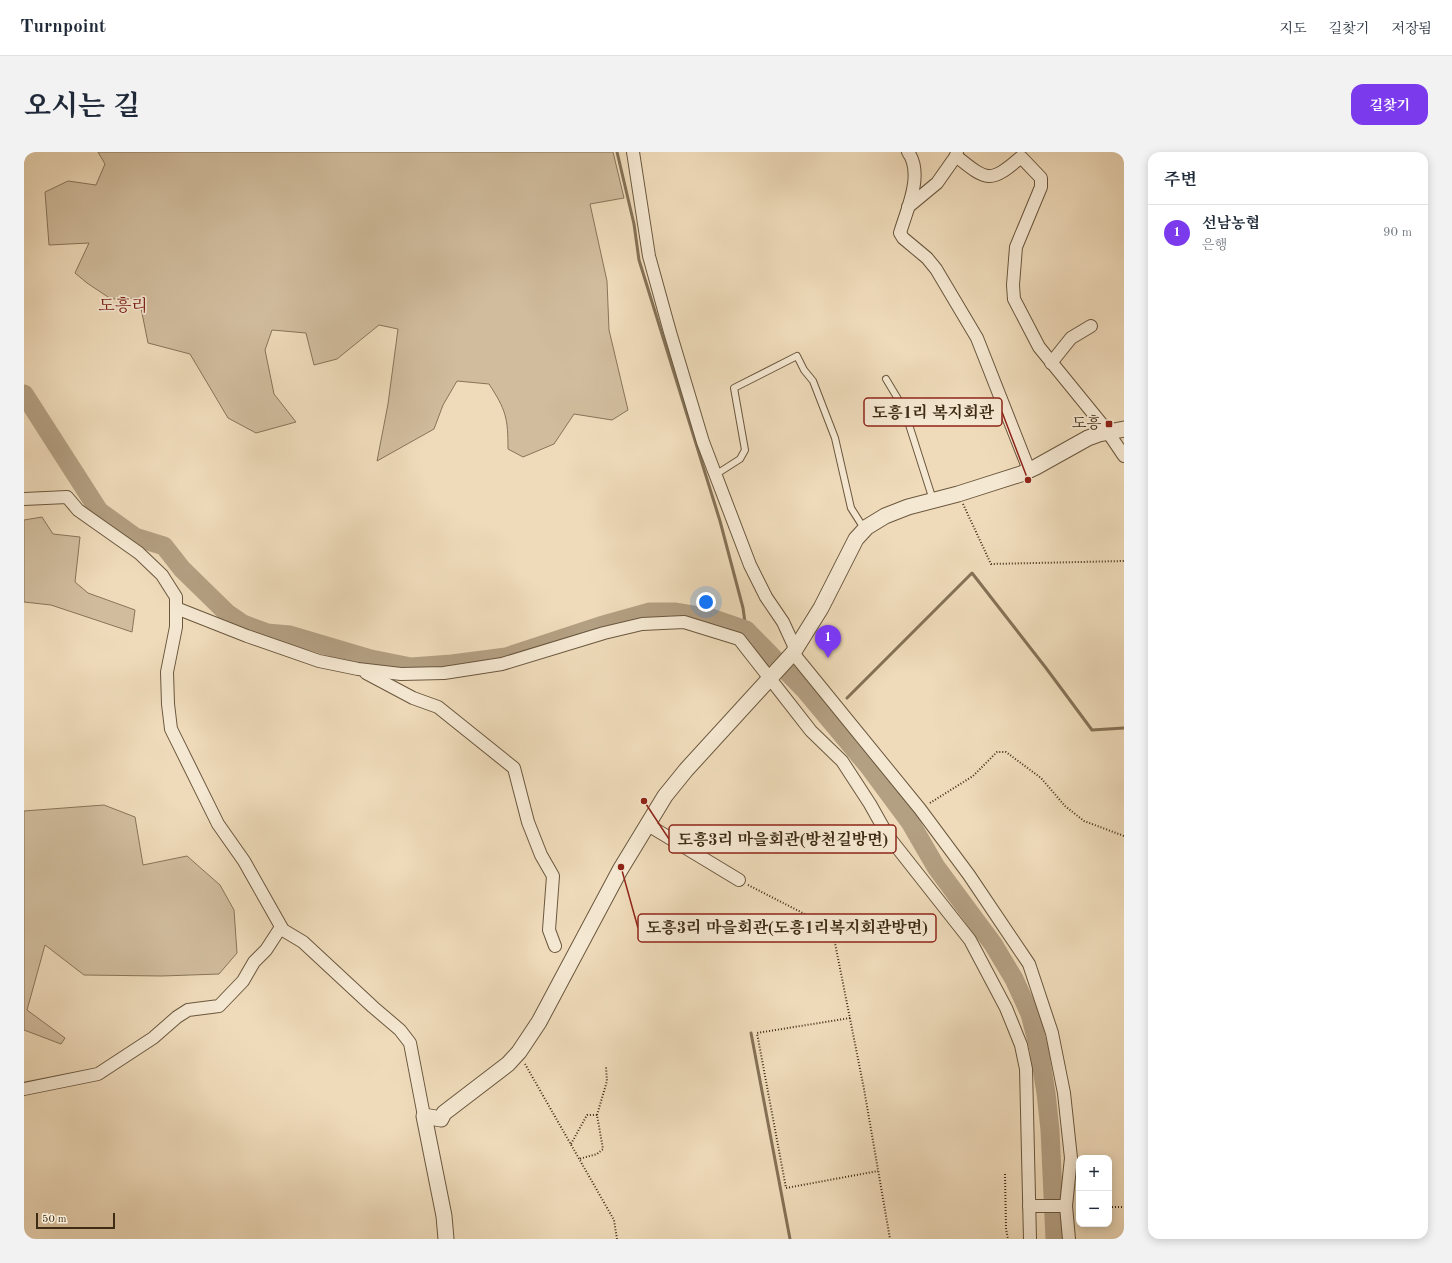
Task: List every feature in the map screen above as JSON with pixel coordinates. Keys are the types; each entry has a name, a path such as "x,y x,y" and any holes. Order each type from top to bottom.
{"street":[{"path":"633,152 649,256 686,389 715,475 750,565 766,596 782,622 792,653 920,809 973,882 1029,964 1052,1034 1064,1093 1071,1158 1062,1206 1069,1239"},
{"path":"908,152 914,161 915,168 912,194 900,233 903,238 927,258 936,269 973,332 1029,470"},
{"path":"908,207 937,183 957,154 975,172 991,177 1002,174 1021,157 1041,178 1041,187 1016,247 1013,286 1014,299 1039,347 1107,432 1124,456"},
{"path":"1051,363 1071,338 1091,326"},
{"path":"424,1116 441,1119 444,1113 508,1064 519,1052 539,1022 620,870 665,796 686,770 792,653 814,620 856,539 865,530 886,516 908,507 958,494 1029,470 1088,438 1107,432 1124,429"},
{"path":"24,499 67,497 78,510 139,553 162,575 176,597 176,627 167,672 168,704 171,729 218,824 244,861 283,930 303,942 400,1030 410,1043 444,1216 446,1239"},
{"path":"176,608 247,636 319,661 358,669 402,674 444,673 502,664 642,624 684,622 739,639 772,676 811,730 842,761 870,804 888,836 970,940 1006,1008 1021,1044 1026,1069 1032,1206 1030,1239"},
{"path":"358,669 413,698 438,707 514,768 528,822 541,855 552,876 549,930 555,946"},
{"path":"648,825 738,880"},
{"path":"24,1089 98,1074 152,1038 177,1017 188,1010 219,1006 243,981 254,962 266,950 281,927"},
{"path":"1032,1206 1062,1206"}],"lane":[{"path":"715,475 740,459 745,450 734,388 797,356 804,370 813,381 835,438 851,508 865,530"},
{"path":"886,379 904,410 933,500"}],"path":[{"path":"958,494 992,564 1124,561"},
{"path":"920,809 973,776 997,752 1006,752 1041,778 1065,806 1084,821 1124,836"},
{"path":"738,880 832,928 890,1239"},
{"path":"850,1018 756,1033 786,1188 878,1171"},
{"path":"519,1052 614,1220 617,1239"},
{"path":"579,1159 597,1154 603,1149 597,1115 607,1081 606,1067"},
{"path":"571,1144 587,1115 597,1115"},
{"path":"1005,1174 1006,1229 1008,1239"},
{"path":"1112,1207 1124,1207"}],"shaded area":[{"path":"98,152 613,152 624,198 590,204 607,281 609,330 628,410 612,420 574,414 554,444 523,457 508,449 505,415 489,384 457,381 443,405 434,429 377,461 388,404 398,329 379,325 337,359 314,365 306,333 272,330 265,350 274,394 296,422 256,433 228,418 190,354 148,343 139,298 111,299 75,273 89,243 49,245 45,192 68,181 96,185 105,164"},
{"path":"42,517 53,534 80,537 75,582 88,593 135,610 132,632 51,605 24,602 24,520"},
{"path":"104,805 135,817 143,865 187,856 220,885 234,910 237,953 219,974 162,976 84,975 45,945 27,1010 65,1038 61,1044 24,1030 24,811"}],"waterway":[{"path":"617,152 634,224 639,260 720,521 743,608 746,630"},
{"path":"24,394 99,511 135,537 164,546 182,569 227,613 243,624 267,633 290,635 371,659 411,667 452,664 506,657 600,626 650,612 674,612 711,618 746,630 804,689 870,768 910,822 936,867 993,944 1014,979 1030,1014 1039,1049 1046,1093 1050,1130 1055,1239"},
{"path":"847,698 972,573 1092,730 1124,728"},
{"path":"751,1033 790,1239"}],"place":[{"name":"도흥","path":"1109,424"},
{"name":"도흥1리 복지회관","path":"1028,480"},
{"name":"선남농협","path":"828,658"},
{"name":"도흥3리 마을회관(방천길방면)","path":"644,801"},
{"name":"도흥3리 마을회관(도흥1리복지회관방면)","path":"621,867"}],"district":[{"name":"도흥리","path":"123,306"}]}
